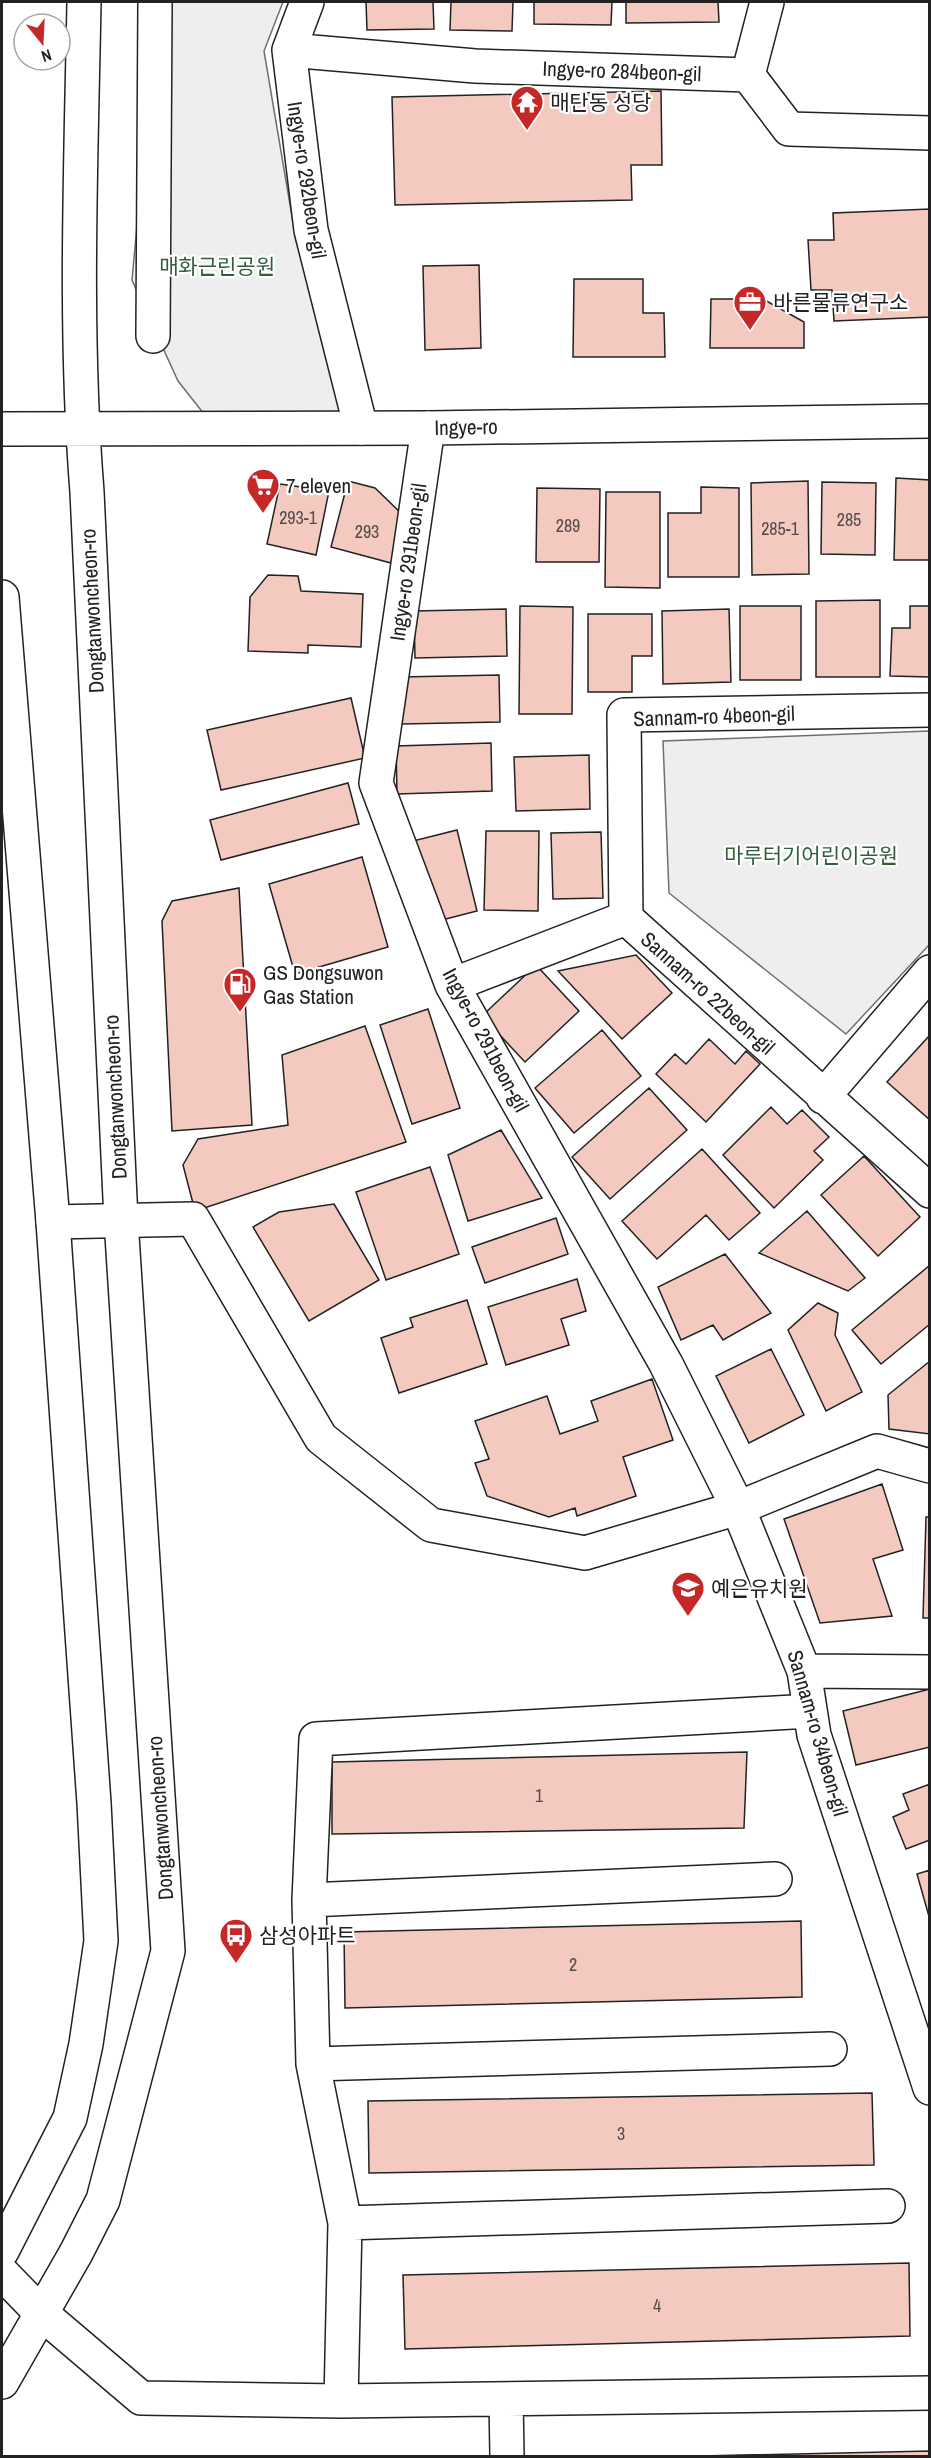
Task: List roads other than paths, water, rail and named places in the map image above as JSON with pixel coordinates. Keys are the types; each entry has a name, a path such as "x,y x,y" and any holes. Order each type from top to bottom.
{"street":[{"name":"Dongtanwoncheon-ro","path":"2,2382 76,2253 102,2200 168,1951 121,1220 82,430 79,337 84,2"},
{"path":"153,336 155,2"},
{"name":"Ingye-ro 292beon-gil","path":"307,2 289,50 311,230 361,428"},
{"path":"767,2 748,75 789,129 930,133"},
{"name":"Ingye-ro 284beon-gil","path":"289,50 475,66 748,75"},
{"name":"Ingye-ro","path":"2,429 428,428 930,421"},
{"name":"Ingye-ro 291beon-gil","path":"428,428 376,783 452,985 666,1364 738,1508"},
{"path":"2,597 53,1222 93,1791 101,1941 86,2044 70,2118 2,2251"},
{"name":"Sannam-ro 4beon-gil","path":"626,918 624,716 930,710"},
{"name":"Sannam-ro 22beon-gil","path":"452,985 626,918 930,1191"},
{"path":"823,1097 930,972"},
{"path":"53,1222 193,1219 321,1438 431,1525 585,1553 738,1508 877,1451 930,1466"},
{"name":"Sannam-ro 34beon-gil","path":"738,1508 804,1671 814,1735 930,2088"},
{"path":"804,1671 930,1672"},
{"path":"341,2401 345,2223 313,2064 309,1900 316,1739 810,1711"},
{"path":"309,1900 775,1879"},
{"path":"313,2064 830,2049"},
{"path":"345,2223 888,2205"},
{"path":"2,2273 41,2313 141,2398 341,2401 930,2393"},
{"path":"506,2399 507,2457"}],"place":[{"name":"매탄동 성당","path":"527,131"},
{"name":"바른물류연구소","path":"750,331"},
{"name":"7 eleven","path":"263,514"},
{"name":"GS Dongsuwon Gas Station","path":"240,1013"},
{"name":"예은유치원","path":"688,1617"},
{"name":"삼성아파트","path":"236,1964"}],"park label":[{"name":"매화근린공원","path":"217,266"},
{"name":"마루터기어린이공원","path":"811,855"}]}
